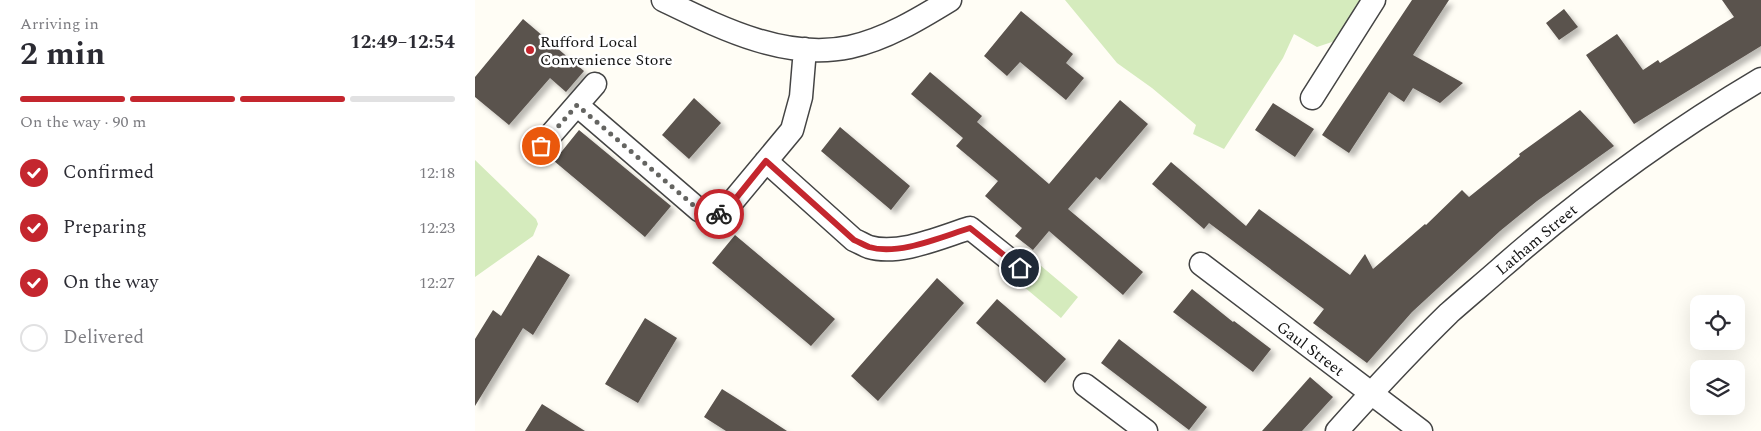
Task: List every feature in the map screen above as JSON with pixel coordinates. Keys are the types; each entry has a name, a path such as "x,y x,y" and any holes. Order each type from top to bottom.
{"street":[{"path":"663,0 738,34 764,43 805,49 849,47 886,35 950,0"},
{"path":"1312,98 1374,0"},
{"path":"577,105 699,210 710,216 719,214 733,202 792,130 801,97 805,49"},
{"name":"Latham Street","path":"1337,431 1371,393 1450,312 1535,238 1623,169 1718,105 1761,79"},
{"path":"541,146 595,84"},
{"path":"766,161 854,240 869,247 903,248 970,228 1020,268"},
{"name":"Gaul Street","path":"1201,264 1421,431"},
{"path":"1085,385 1147,431"}],"green space":[{"path":"1065,0 1360,0 1335,41 1317,47 1294,34 1283,58 1224,149 1193,134 1196,125 1152,88 1117,63"},
{"path":"475,160 536,219 538,224 533,236 475,277"},
{"path":"1034,260 1078,297 1061,318 1017,281"}],"building":[{"path":"1412,0 1449,0 1413,55 1463,83 1440,103 1413,88 1404,102 1389,92 1349,153 1322,135"},
{"path":"1722,0 1761,0 1761,46 1634,124 1586,55 1617,34 1643,70 1658,60 1660,63 1734,17"},
{"path":"1564,9 1578,27 1559,40 1546,23"},
{"path":"1021,11 1073,54 1066,63 1084,78 1066,100 1020,62 1007,76 984,56"},
{"path":"523,19 584,71 566,92 550,78 509,125 475,97 475,77"},
{"path":"930,72 982,116 977,122 1049,184 1120,100 1148,124 1100,180 1096,177 1068,209 1143,272 1123,295 1049,231 1033,250 1015,236 1022,228 985,196 998,181 956,146 963,138 911,94"},
{"path":"694,98 721,123 689,159 662,135"},
{"path":"1273,103 1314,129 1295,157 1255,130"},
{"path":"1580,110 1614,146 1537,201 1500,231 1412,312 1367,363 1313,323 1324,309 1209,223 1204,229 1152,184 1171,162 1246,226 1259,209 1350,275 1365,254 1373,269 1426,225 1462,190 1469,197 1520,156 1519,154"},
{"path":"840,127 910,186 891,210 821,151"},
{"path":"579,130 671,206 645,237 554,161"},
{"path":"735,235 835,319 811,346 712,263"},
{"path":"538,255 570,275 533,335 523,328 475,406 475,339 493,310 501,316"},
{"path":"937,278 964,303 878,401 851,376"},
{"path":"1192,289 1271,349 1253,372 1173,312"},
{"path":"997,299 1066,359 1045,383 976,323"},
{"path":"645,318 677,338 638,403 605,384"},
{"path":"1119,339 1207,407 1189,430 1101,363"},
{"path":"1310,377 1333,397 1302,431 1262,431"},
{"path":"722,389 787,431 726,431 704,417"},
{"path":"542,404 585,431 525,431"}],"way so far":[{"path":"541,146 577,105 699,210 710,216 719,214"}],"place":[{"name":"Rufford Local Convenience Store","path":"530,50"}],"route":[{"path":"719,214 733,202 766,161 854,240 869,247 903,248 970,228 1020,268"}]}
